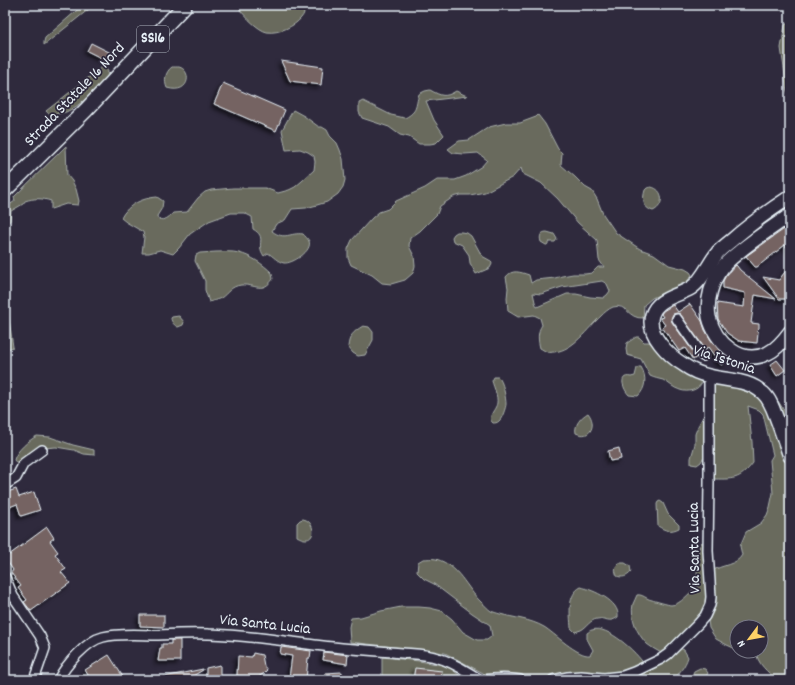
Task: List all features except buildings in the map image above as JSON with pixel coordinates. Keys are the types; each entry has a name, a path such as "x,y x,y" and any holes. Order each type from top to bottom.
{"main road":[{"name":"Strada Statale 16 Nord","path":"5,190 86,110 185,5"}],"street":[{"name":"Via Istonia","path":"790,197 756,220 719,252 692,287 663,302 657,307 652,314 651,325 652,331 662,347 673,359 697,372 709,376 745,383 755,387 763,393 770,401 790,456"},
{"path":"790,215 745,247 722,267 712,286 708,307 712,327 720,339 736,354 756,357 767,354 776,348 790,332"},
{"path":"677,319 703,356"},
{"name":"Via Santa Lucia","path":"552,680 568,676 604,678 622,676 634,672 668,654 705,616 710,605 711,597 708,551 709,376"},
{"path":"5,485 16,478 24,463 42,450"},
{"path":"5,576 13,596 40,636 45,648 34,680"},
{"name":"Via Santa Lucia","path":"58,680 66,668 82,650 92,642 103,637 113,635 209,634 273,639 341,648 437,657 449,661 483,680 496,678 520,680"}],"green space":[{"path":"83,5 94,5 44,45 45,38"},
{"path":"241,5 306,6 303,15 295,24 281,31 267,32 252,23 240,10"},
{"path":"790,22 790,103 786,87 781,48 785,25"},
{"path":"102,67 108,71 107,77 83,101 65,112 52,115 46,111"},
{"path":"172,67 179,67 186,73 187,81 181,88 167,88 166,77 168,71"},
{"path":"430,90 437,94 443,95 449,95 456,91 467,96 426,101 434,120 444,135 436,143 419,144 409,137 400,135 389,127 362,118 359,112 359,103 363,101 391,115 405,118 414,111 419,94"},
{"path":"293,110 319,127 327,130 330,136 337,143 343,159 345,180 343,187 338,194 327,202 306,208 292,209 285,220 276,224 272,231 284,236 303,234 309,241 308,249 305,253 288,263 280,261 268,253 264,256 261,248 260,235 253,229 252,217 244,213 231,213 209,221 190,234 173,254 160,250 142,253 144,237 143,232 121,218 132,205 141,200 157,197 163,201 162,208 157,216 160,220 168,218 173,213 187,212 198,198 205,192 211,190 265,188 278,193 295,187 314,170 314,156 300,149 286,150 282,130"},
{"path":"538,115 545,124 558,149 562,153 561,165 585,187 592,191 603,214 616,233 640,249 654,254 669,265 685,269 692,275 686,283 652,298 644,305 643,318 634,316 621,307 613,307 603,314 574,343 561,350 546,352 540,348 538,336 542,325 540,318 534,315 518,317 508,311 508,288 506,277 508,274 519,272 529,275 531,283 536,280 573,274 592,273 598,267 604,267 599,260 597,240 578,223 558,199 541,183 523,174 521,168 513,177 485,192 453,197 440,206 437,214 420,231 410,238 409,246 414,256 415,266 413,273 405,280 391,284 382,283 372,275 351,265 348,258 348,249 352,240 379,212 388,209 396,201 425,188 437,180 455,180 466,176 482,166 487,160 478,153 453,153 448,149 459,141 469,140 489,127 506,123 520,123","holes":["602,281 607,284 610,291 603,298 567,294 537,307 533,293 541,294 562,287"]},
{"path":"66,146 67,175 76,189 79,201 78,205 66,204 51,209 51,201 44,199 28,200 11,211 10,221 5,223 5,208 15,201 14,197"},
{"path":"651,187 655,188 661,194 660,205 653,211 647,208 644,203 645,190"},
{"path":"457,232 467,233 471,236 482,256 491,261 492,264 490,268 476,274 470,263 469,255 462,245 453,241 452,237"},
{"path":"547,232 554,234 557,239 555,242 549,242 546,245 541,242 540,238 542,234"},
{"path":"233,252 248,256 272,273 273,279 269,284 262,287 241,285 232,288 221,298 209,302 205,290 205,281 195,261 196,255 200,253"},
{"path":"5,300 13,347 5,350"},
{"path":"179,316 184,322 183,325 178,327 173,324 171,318"},
{"path":"363,326 369,327 373,332 373,340 365,355 358,356 348,347 349,340 357,330"},
{"path":"636,337 639,337 644,342 651,343 666,358 702,382 701,385 693,390 683,391 675,388 663,380 650,376 641,359 627,355 627,343"},
{"path":"641,367 645,378 643,390 638,396 629,395 625,389 623,380 627,377 635,376 637,368"},
{"path":"494,377 498,377 500,379 505,394 506,404 504,413 497,423 493,423 491,421 491,416 497,400 492,381"},
{"path":"714,384 736,388 753,394 763,402 785,459 790,477 790,680 777,680 758,660 769,659 769,619 729,619 729,646 716,639 709,628 708,620 716,602 712,571 733,563 740,558 742,555 740,546 746,532 761,523 767,515 773,493 770,460 773,455 763,414 759,410 748,406 753,463 744,473 735,478 711,479"},
{"path":"778,401 785,412 790,414 790,446 775,403"},
{"path":"588,413 592,422 591,430 589,433 581,435 576,433 576,427 579,422"},
{"path":"705,413 705,454 701,462 697,465 691,464 695,444 695,434"},
{"path":"37,436 50,437 94,450 94,455 56,447 44,448 23,460 18,465 14,460 17,453 30,440"},
{"path":"660,501 663,503 668,514 679,525 679,528 668,530 658,526 657,504"},
{"path":"303,519 308,521 313,528 313,533 308,539 297,536 297,523"},
{"path":"702,542 704,546 705,578 708,594 707,601 696,622 663,654 647,644 640,636 633,620 633,604 637,595 671,605 682,601 697,587 698,551"},
{"path":"423,559 436,559 451,567 462,578 476,597 491,611 539,624 573,649 585,655 590,655 593,650 587,639 587,633 591,630 598,629 605,631 621,641 635,653 644,664 613,675 551,677 543,679 507,674 485,674 445,653 350,642 349,627 351,618 401,607 430,608 442,611 452,619 463,632 477,640 487,640 492,636 490,625 434,584 424,579 417,572 418,562"},
{"path":"619,563 625,563 630,566 631,572 628,575 624,577 617,576 615,569"},
{"path":"581,587 599,594 610,601 615,606 618,617 612,620 595,620 590,622 583,629 575,632 571,628 570,605 573,594"},
{"path":"680,648 684,650 688,657 684,667 674,680 623,680 629,679 659,666"},
{"path":"382,657 448,666 460,676 457,680 382,680"},
{"path":"700,668 705,669 708,673 704,680 690,680 694,671"}]}
